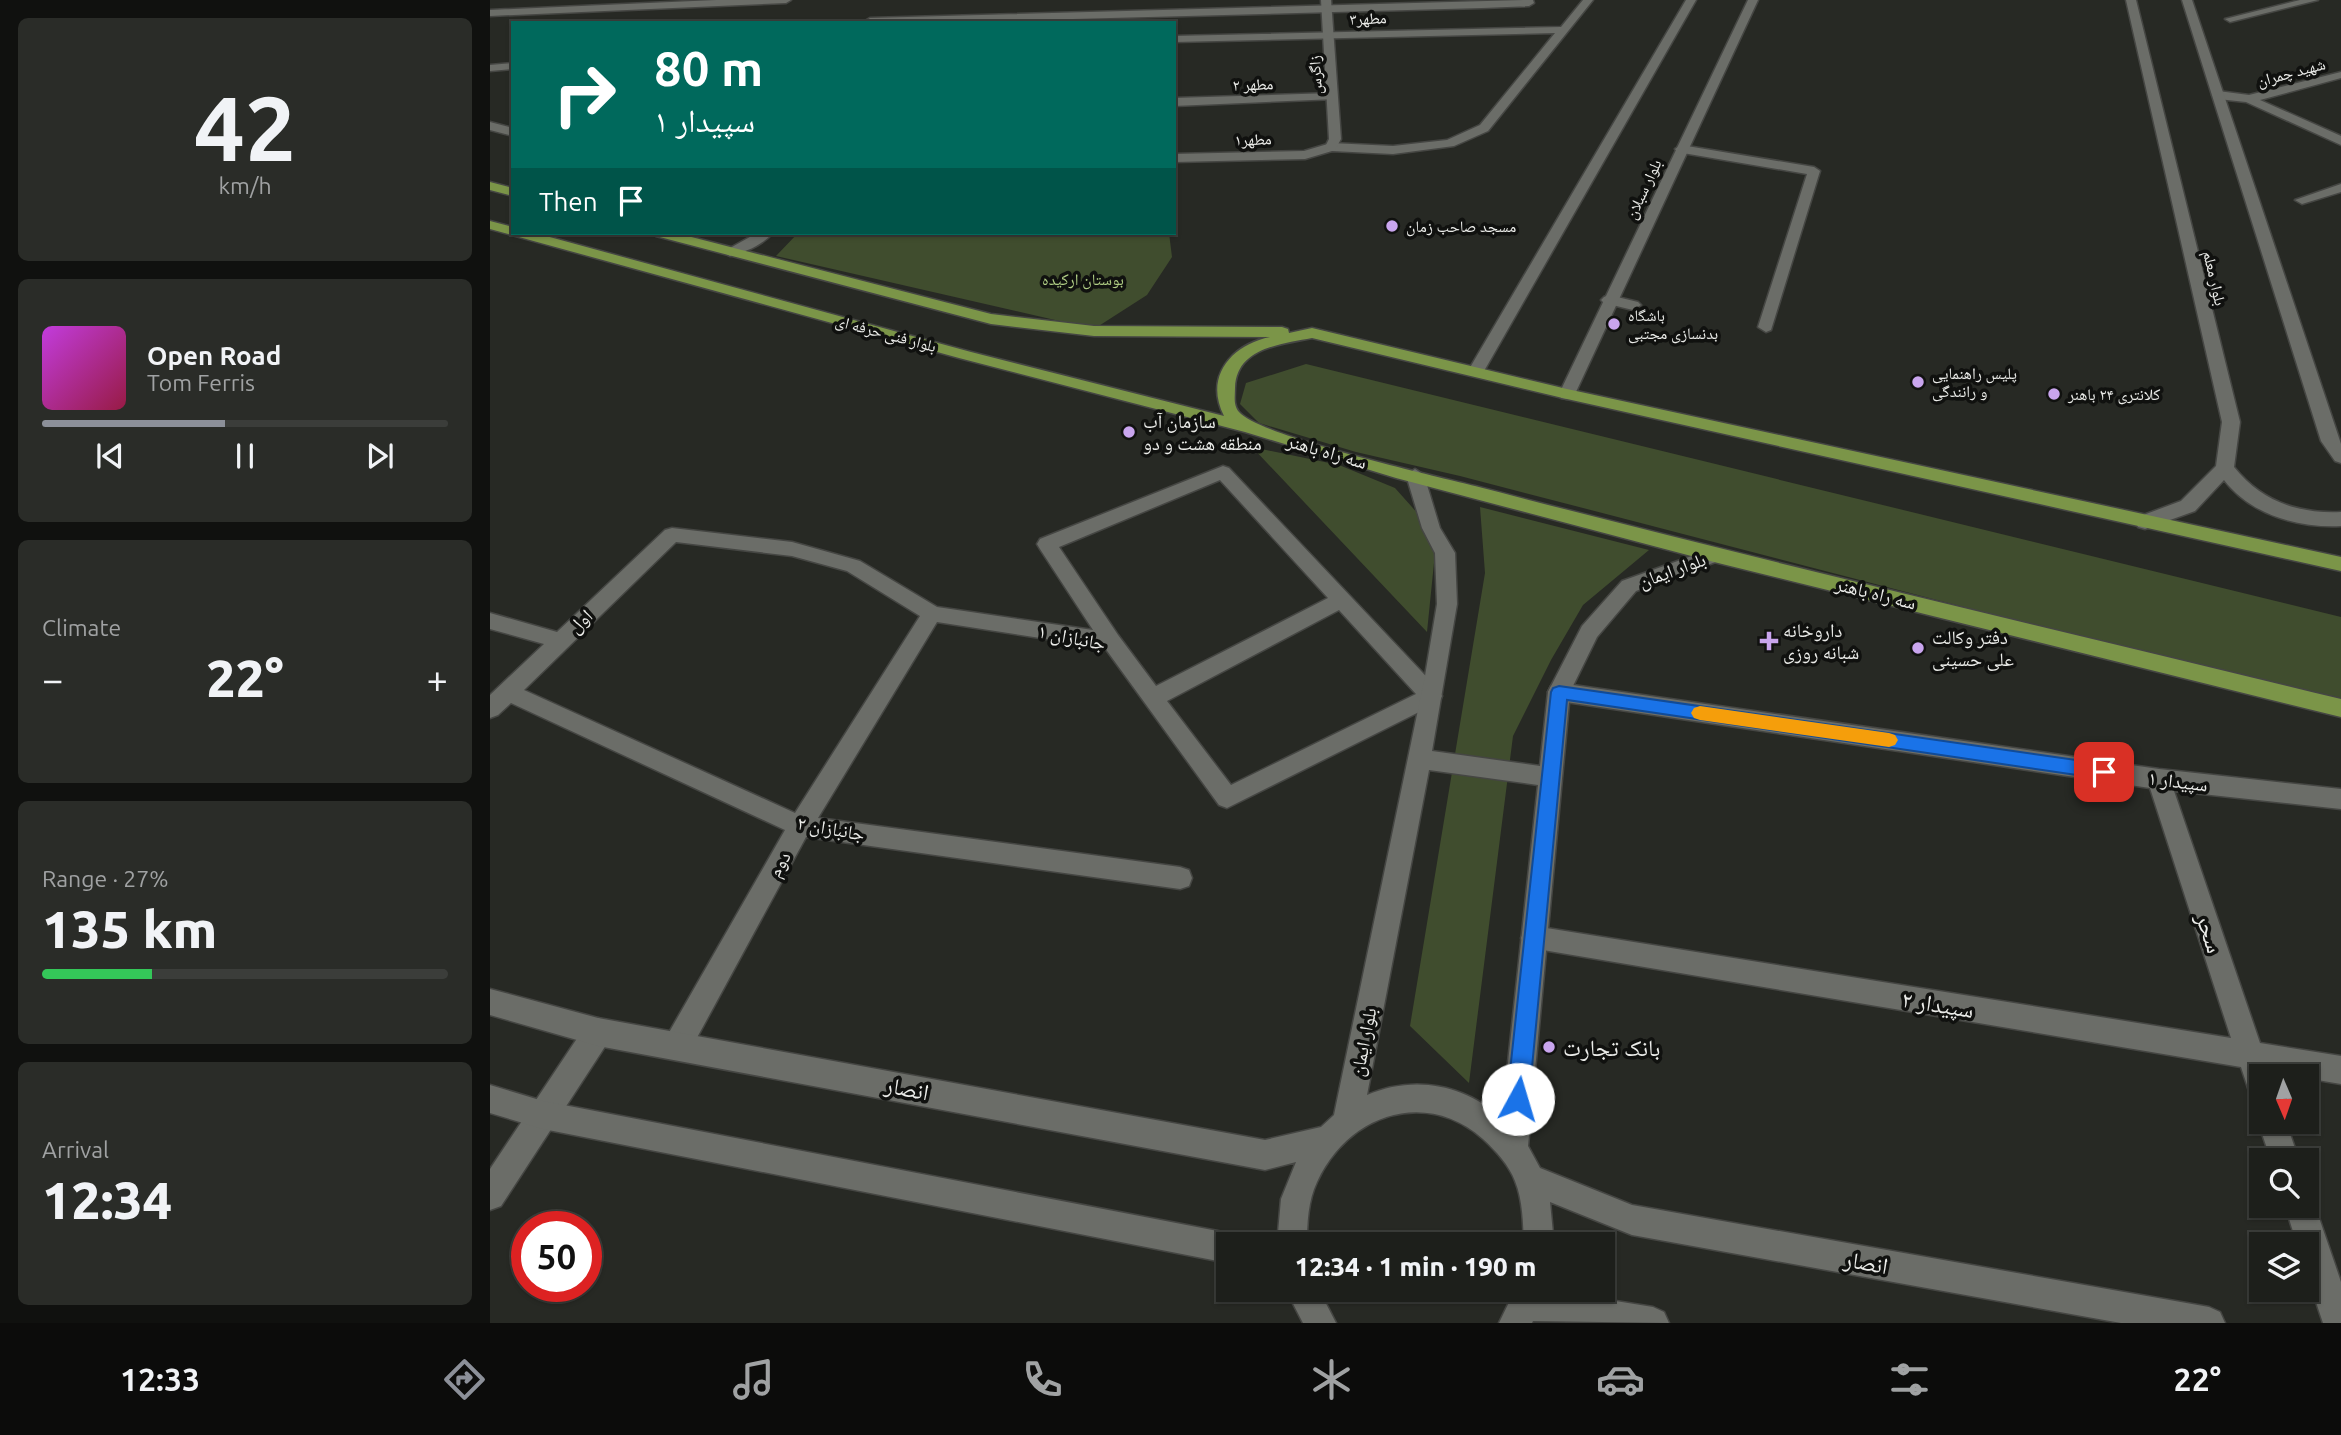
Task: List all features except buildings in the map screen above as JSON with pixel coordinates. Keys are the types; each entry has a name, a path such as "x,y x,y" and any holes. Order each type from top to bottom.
{"main road":[{"path":"490,186 511,191"},
{"path":"490,225 511,230"},
{"name":"بلوار فنی حرفه ای","path":"527,235 965,355 1253,430"},
{"path":"668,235 990,318 1094,331 1312,333"},
{"name":"سه راه باهنر","path":"2341,564 1567,394 1312,333 1267,342 1239,356 1227,378 1226,402 1232,415 1253,430 1714,555 2341,708"}],"street":[{"path":"493,13 510,0"},
{"path":"493,13 659,3 786,0"},
{"path":"1179,13 1182,0"},
{"path":"937,21 1156,18 1179,13 1326,5 1481,2 1504,4 1529,3 1528,0"},
{"name":"مطهر۱","path":"1176,158 1305,155 1331,147 1393,150 1450,143 1484,128 1588,0"},
{"path":"1476,371 1691,0"},
{"name":"بلوار سبلان","path":"1567,394 1609,300 1753,0"},
{"name":"بلوار معلم","path":"2131,0 2231,422 2225,468"},
{"path":"2187,0 2330,441 2341,457"},
{"path":"2230,19 2313,0"},
{"path":"702,13 709,3"},
{"path":"1504,4 1514,29"},
{"name":"زاگرس","path":"1326,5 1335,139 1331,147"},
{"path":"871,21 877,10"},
{"name":"مطهر۳","path":"1176,39 1514,29 1562,30"},
{"path":"490,68 511,66"},
{"name":"شهید چمران","path":"2249,99 2341,75"},
{"path":"2218,95 2249,99 2341,141"},
{"name":"مطهر ۲","path":"1176,102 1332,97"},
{"path":"490,126 511,131"},
{"path":"1681,149 1814,170 1766,327"},
{"path":"2302,200 2341,188"},
{"path":"730,252 763,235"},
{"path":"1609,300 1633,305"},
{"path":"2145,522 2188,506 2225,468 2241,488 2268,506 2301,517 2341,519"},
{"path":"1111,641 1047,544 1223,472 1431,696"},
{"name":"بلوار ایمان","path":"1348,1118 1447,604 1445,553 1431,528 1415,475"},
{"name":"جانبازان ۱","path":"672,535 792,549 853,566 932,614 1111,641 1227,798 1431,696"},
{"name":"اول","path":"490,709 672,535"},
{"name":"بلوار ایمان","path":"1513,1149 1559,692 1589,632 1629,586 1714,555"},
{"path":"1153,698 1342,600"},
{"name":"دوم","path":"677,1046 800,826 932,614"},
{"path":"490,621 560,641"},
{"name":"جانبازان ۲","path":"508,692 800,826 1180,878"},
{"name":"سپیدار ۱","path":"1559,692 2159,779 2341,799"},
{"path":"1419,759 1551,777"},
{"name":"سحر","path":"2159,779 2253,1064"},
{"name":"سپیدار ۲","path":"1534,938 2341,1070"},
{"name":"انصار","path":"490,1002 598,1032 1265,1155 1325,1140"},
{"path":"490,1195 598,1032"},
{"path":"1293,1232 1295,1203 1306,1169 1325,1140 1348,1118 1376,1104 1406,1097 1436,1098 1465,1107 1491,1125 1513,1149 1530,1179 1538,1214 1539,1232"},
{"path":"490,1100 543,1115 1216,1246"},
{"name":"انصار","path":"1530,1179 1632,1220 2209,1323"},
{"path":"2304,1218 2339,1323"},
{"path":"1524,1306 1653,1323"}],"green space":[{"name":"بوستان ارکیده","path":"796,235 1169,235 1172,257 1147,295 1094,329 776,256"},
{"path":"1306,364 2341,617 2341,705 1460,476 1356,452 1259,423 1240,404 1246,383"},
{"path":"1252,447 1339,465 1395,488 1420,516 1435,553 1427,632"},
{"path":"1480,507 1649,550 1583,605 1551,660 1513,736 1469,1083 1410,1026 1485,573"}],"slow traffic":[{"path":"1700,713 1889,740"}],"place":[{"name":"مسجد صاحب زمان","path":"1392,226"},
{"name":"باشگاه بدنسازی مجتبی","path":"1614,324"},
{"name":"پلیس راهنمایی و رانندگی","path":"1918,382"},
{"name":"کلانتری ۲۴ باهنر","path":"2054,394"},
{"name":"سازمان آب منطقه هشت و دو","path":"1129,432"},
{"name":"داروخانه شبانه روزی","path":"1769,641"},
{"name":"دفتر وکالت علی حسینی","path":"1918,648"},
{"name":"بانک تجارت","path":"1549,1047"}],"route":[{"path":"1518,1099 1559,692 2104,772"}]}
